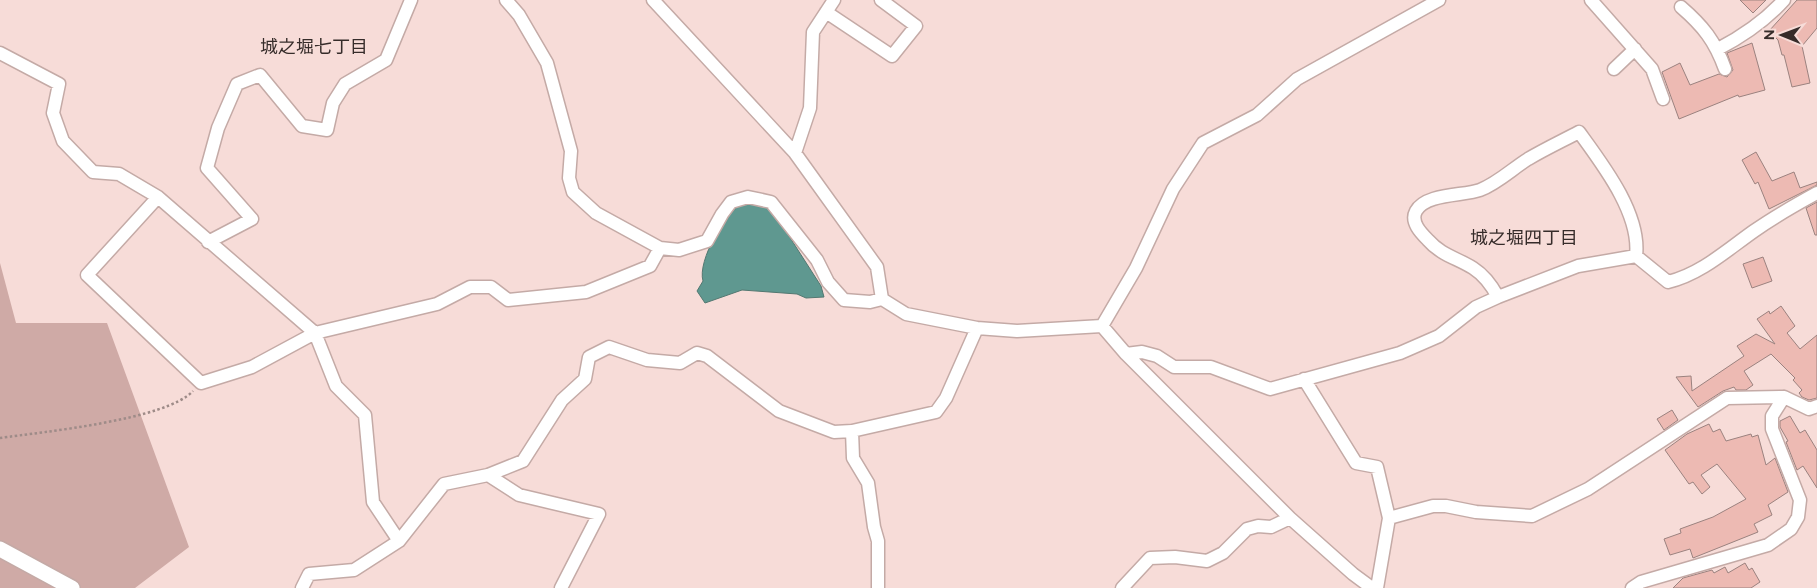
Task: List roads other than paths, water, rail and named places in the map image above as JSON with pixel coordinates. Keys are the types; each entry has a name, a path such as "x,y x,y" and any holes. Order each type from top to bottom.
{"street":[{"path":"208,242 252,220 207,168 218,128 237,84 260,75 302,126 327,130 334,103 345,84 386,60 411,0"},
{"path":"506,0 519,15 547,63 571,151 569,178 573,192 596,213 660,248 680,250 707,241 731,202 748,197 756,198 771,202 816,260 828,282 844,300 870,302 882,299 906,314 977,328 1018,332 1102,326"},
{"path":"653,0 795,153 877,267 882,299"},
{"path":"795,153 810,108 813,32 834,0"},
{"path":"826,12 892,56 916,26 881,0"},
{"path":"1102,326 1136,268 1173,188 1203,143 1257,115 1297,78 1439,0"},
{"path":"1591,0 1652,68 1662,99"},
{"path":"1718,49 1748,34 1784,0"},
{"path":"1681,7 1697,20 1718,49 1725,69"},
{"path":"1614,69 1635,50"},
{"path":"0,53 59,84 53,113 63,142 93,172 119,174 158,197 315,333 336,386 365,415 374,502 399,541"},
{"path":"1498,297 1490,283 1474,268 1450,258 1428,240 1415,224 1414,215 1417,209 1424,204 1443,197 1478,191 1489,186 1528,159 1579,132 1607,172 1630,215 1637,242 1636,256"},
{"path":"1636,256 1662,279 1668,282 1676,280 1708,265 1780,213 1817,193"},
{"path":"158,197 87,275 201,383 252,367 315,333 437,304 470,287 491,287 508,300 586,292 650,266 660,248"},
{"path":"1126,354 1142,352 1157,356 1174,367 1211,366 1270,389 1280,388 1304,379 1380,360 1420,346 1450,330 1476,307 1578,266 1636,256"},
{"path":"1102,326 1126,354 1290,518 1353,574 1372,588"},
{"path":"302,588 309,574 354,570 399,541 444,484 488,475 524,461 562,400 585,380 589,357 609,347 647,360 680,363 697,353 708,356 778,412 834,432 852,431 936,412 946,398 977,328"},
{"path":"1304,379 1356,463 1377,466 1389,518 1377,588"},
{"path":"1389,518 1434,506 1446,506 1476,512 1532,516 1588,489 1727,398 1784,397 1809,409 1817,406"},
{"path":"1632,588 1641,582 1656,583 1768,545 1791,528 1798,517 1800,500 1772,429 1772,416 1784,397"},
{"path":"852,431 853,458 868,484 874,527 878,541 878,588"},
{"path":"488,475 519,495 599,514 561,588"},
{"path":"1122,588 1150,558 1175,557 1207,561 1223,553 1247,529 1258,526 1271,527 1290,518"},
{"path":"0,549 72,588"}],"water":[{"path":"745,202 771,208 821,286 824,297 806,298 797,294 742,290 705,303 697,291 703,281 704,261 722,225 737,207"}],"district":[{"name":"城之堀七丁目","path":"314,47"},
{"name":"城之堀四丁目","path":"1524,238"}]}
